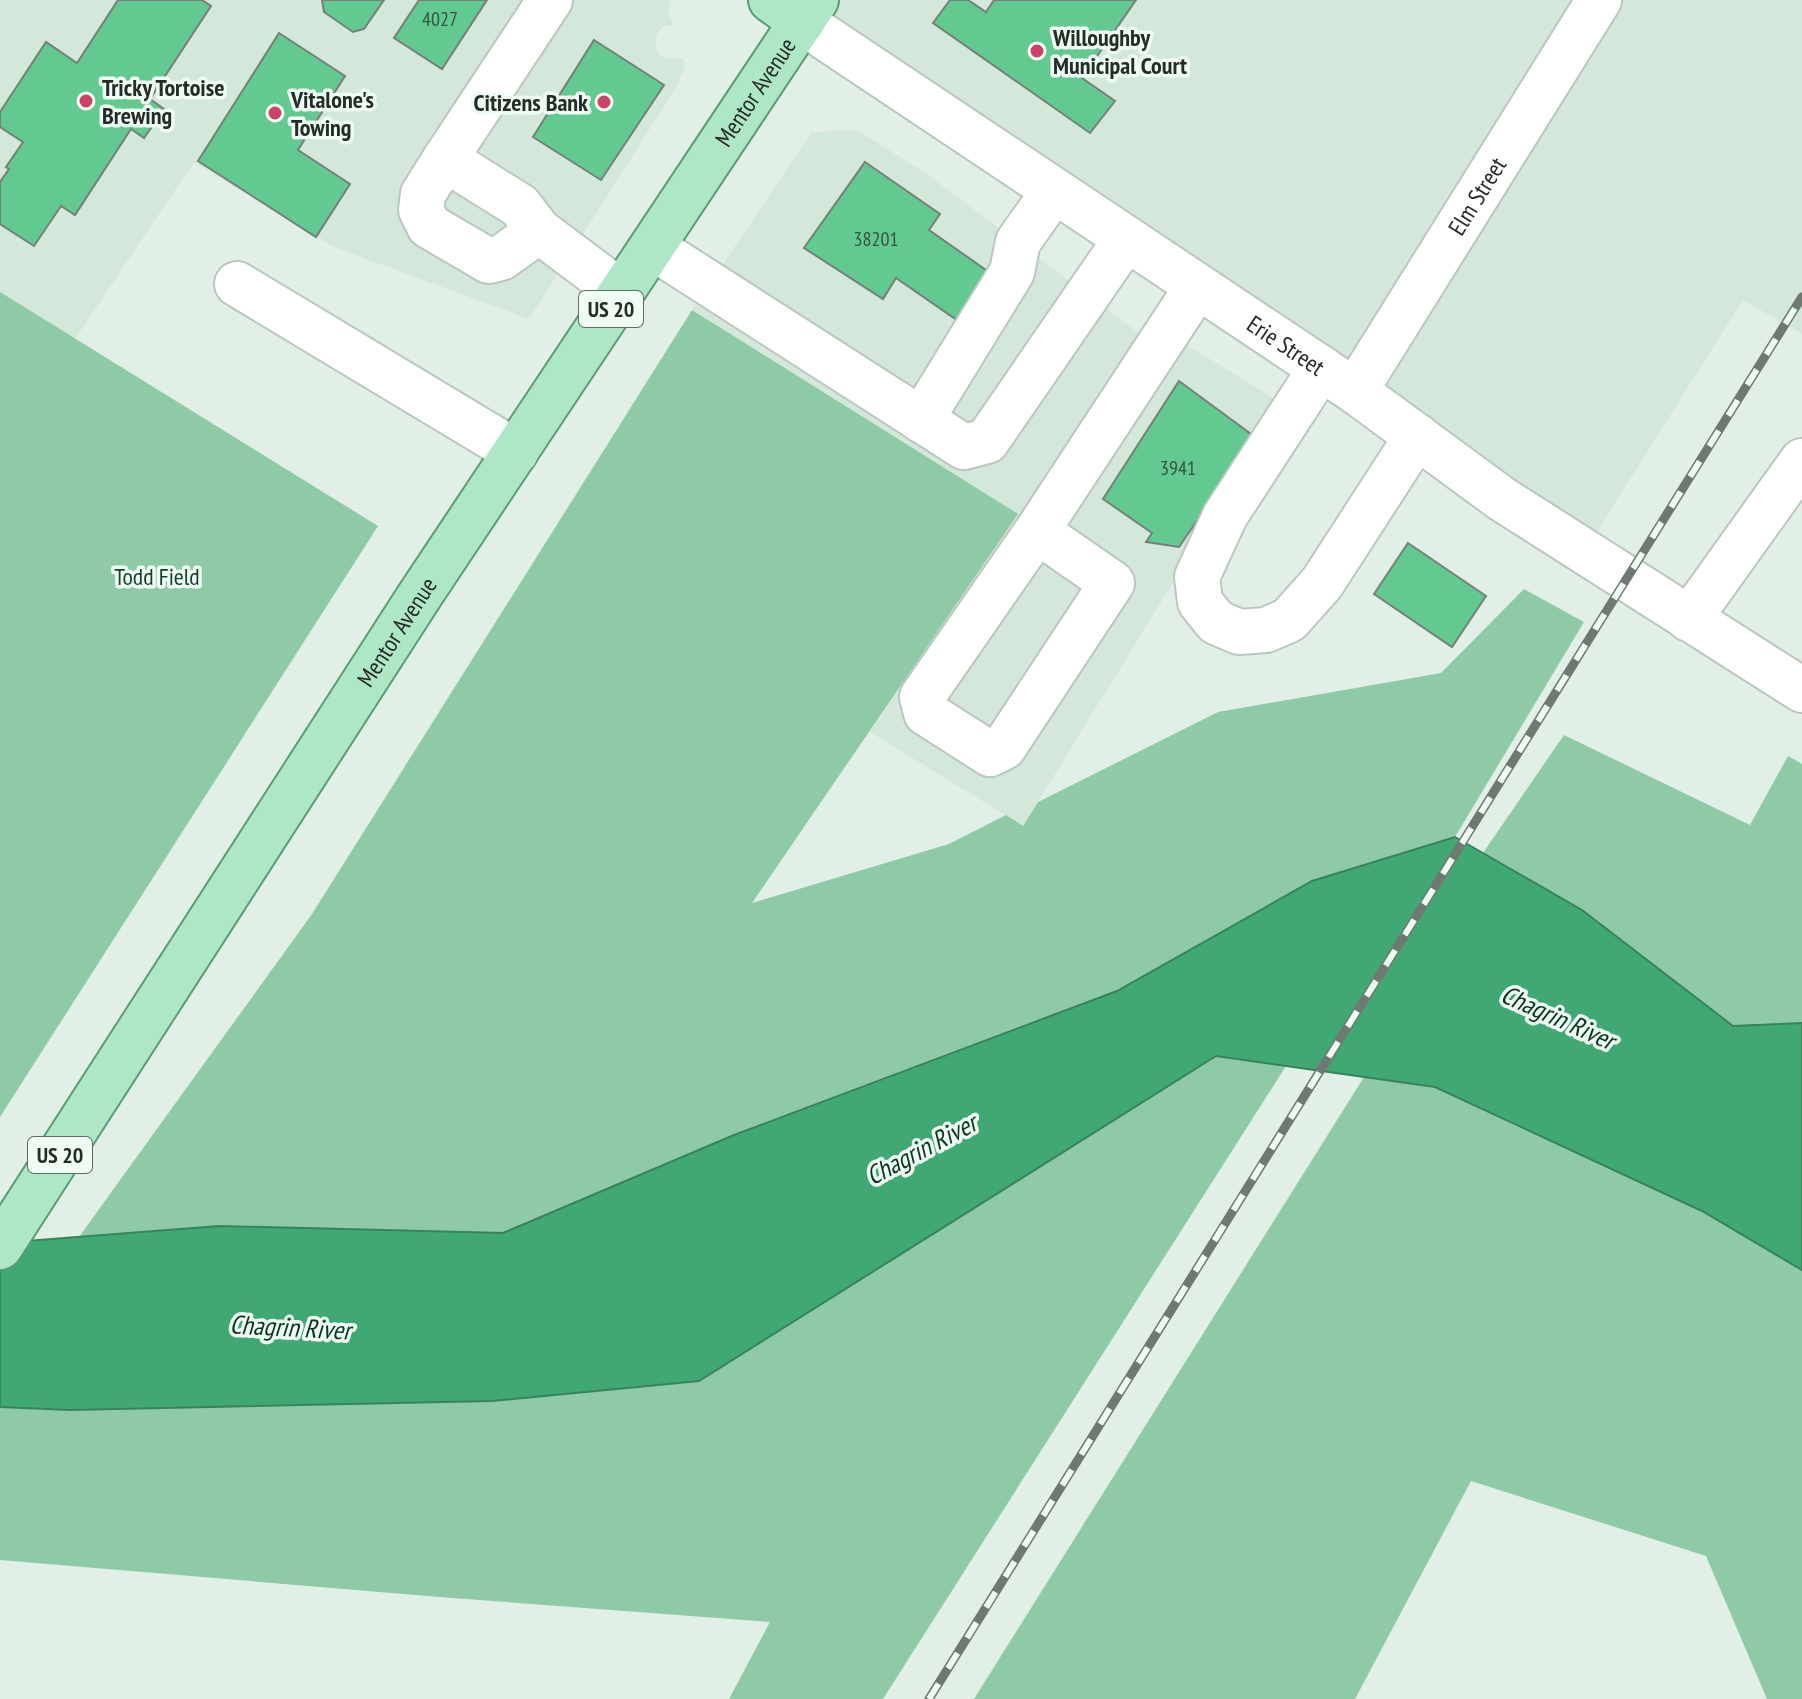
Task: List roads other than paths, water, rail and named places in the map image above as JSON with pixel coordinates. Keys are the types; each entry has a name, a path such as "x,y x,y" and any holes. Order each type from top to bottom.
{"main road":[{"name":"Mentor Avenue","path":"0,1247 420,595 652,247 796,7"}],"street":[{"path":"539,231 501,258 489,261 429,226 421,210 423,194 550,0"},
{"name":"Elm Street","path":"1417,436 1322,583 1289,620 1266,630 1239,632 1216,622 1200,602 1197,577 1225,516 1338,380 1599,0"},
{"name":"Erie Street","path":"796,7 1054,191 1338,380 1502,499 1802,690"},
{"path":"445,159 520,206 539,231 622,293"},
{"path":"921,420 1012,272 1018,242 1054,191"},
{"path":"652,247 964,447 987,441 1126,239"},
{"path":"237,284 516,452"},
{"path":"1037,531 1112,583 1004,747 990,754 926,713 922,697 1037,531 1197,287"},
{"path":"1689,619 1802,461"}],"water":[{"name":"Chagrin River","path":"1455,837 1582,910 1733,1026 1802,1023 1802,1270 1702,1211 1435,1087 1216,1056 699,1381 492,1401 70,1410 0,1407 0,1243 219,1226 503,1233 734,1135 1117,991 1312,881"}],"railway":[{"path":"929,1699 1802,297"}],"place":[{"name":"Willoughby Municipal Court","path":"1037,51"},
{"name":"Tricky Tortoise Brewing","path":"86,101"},
{"name":"Citizens Bank","path":"604,102"},
{"name":"Vitalone's Towing","path":"275,113"}],"park label":[{"name":"Todd Field","path":"157,576"}]}
